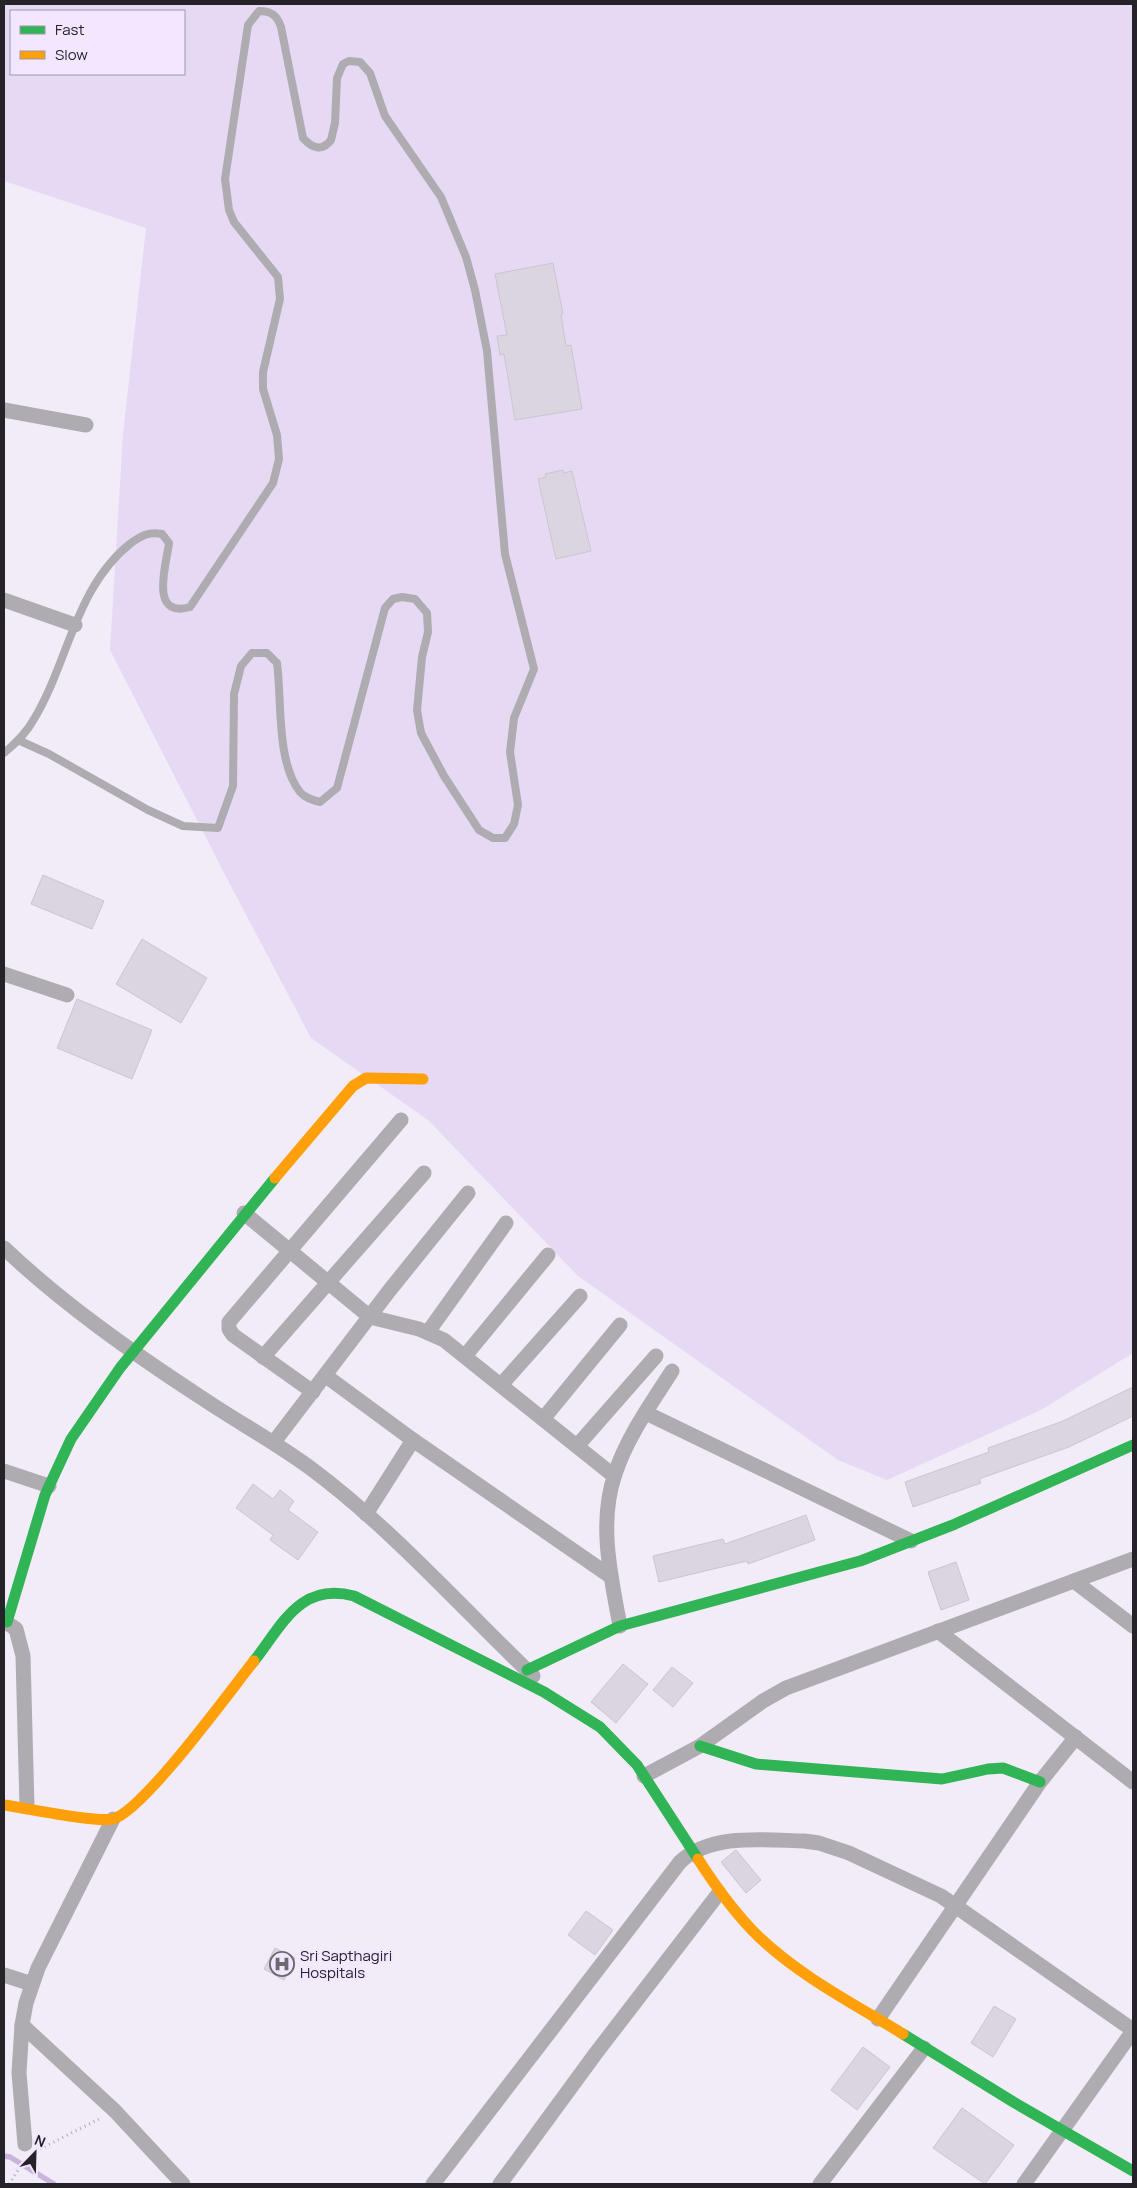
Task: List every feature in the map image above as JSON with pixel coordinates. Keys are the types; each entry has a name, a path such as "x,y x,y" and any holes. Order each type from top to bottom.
{"street":[{"path":"4,410 86,425"},
{"path":"4,600 75,625"},
{"path":"4,974 67,995"},
{"path":"27,1807 23,1656 18,1634 5,1622 49,1486 61,1457 77,1429 134,1352 244,1213 359,1082 372,1078 424,1079"},
{"path":"313,1392 233,1335 229,1329 229,1322 401,1120"},
{"path":"263,1357 424,1173"},
{"path":"274,1442 389,1291 468,1193"},
{"path":"244,1213 370,1317 428,1332 444,1340 614,1476"},
{"path":"428,1332 506,1223"},
{"path":"4,1248 37,1279 134,1352 202,1399 274,1442 314,1470 366,1514 554,1697"},
{"path":"464,1356 548,1255"},
{"path":"501,1385 580,1296"},
{"path":"543,1419 620,1325"},
{"path":"578,1446 656,1356"},
{"path":"620,1626 608,1560 607,1530 614,1476 632,1436 672,1371"},
{"path":"326,1376 413,1440 610,1576"},
{"path":"646,1413 911,1541"},
{"path":"366,1514 413,1440"},
{"path":"527,1670 620,1626 860,1561 955,1524 1133,1445"},
{"path":"4,1471 49,1486"},
{"path":"644,1776 700,1746 763,1701 786,1688 1133,1559"},
{"path":"1074,1581 1133,1626"},
{"path":"4,1805 97,1819 112,1819 131,1810 156,1783 285,1619 300,1603 313,1595 337,1591 354,1596 554,1697 594,1722 618,1743 644,1776 695,1850 720,1893 740,1919 778,1954 878,2020 1061,2132 1133,2171"},
{"path":"938,1631 1133,1782"},
{"path":"878,2020 1040,1782 1076,1737"},
{"path":"700,1746 742,1760 775,1767 942,1779 956,1778 980,1770 1004,1768 1040,1782"},
{"path":"30,2150 11,2073 32,1984 112,1819"},
{"path":"432,2184 680,1862 695,1850 722,1842 786,1840 819,1843 848,1853 921,1885 956,1905 1133,2030 1024,2184"},
{"path":"500,2184 596,2053 720,1893"},
{"path":"4,1975 32,1984"},
{"path":"22,2025 115,2111 183,2184"},
{"path":"820,2184 924,2048"}],"lane":[{"path":"4,753 18,740 34,720 45,698 84,601 109,563 133,542 148,533 162,534 168,543 162,587 166,600 178,609 190,607 261,503 277,471 279,459 277,435 263,389 263,372 280,299 278,277 234,222 229,210 225,179 248,25 259,12 272,13 278,18 281,27 303,138 310,146 316,148 327,146 331,140 339,71 349,61 360,62 370,73 378,100 392,127 442,197 466,257 475,290 487,351 505,554 534,669 514,718 510,752 518,805 514,824 505,838 493,838 479,830 444,776 421,733 417,710 418,685 428,632 427,613 415,599 402,597 393,600 386,608 337,788 320,802 310,800 300,792 287,764 277,663 267,653 252,654 241,666 233,704 233,786 218,828 183,826 148,810 49,754 18,740"}],"path":[{"path":"9,2184 30,2150 115,2111"}],"shaded area":[{"path":"4,4 1133,4 1133,1353 1041,1410 887,1480 838,1460 578,1276 428,1120 311,1038 110,650 123,434 146,228 4,181"}],"building":[{"path":"553,263 563,314 561,315 566,346 571,345 582,409 515,420 504,354 500,355 497,336 507,335 495,274"},
{"path":"563,470 564,473 572,471 591,551 556,559 538,479 546,477 545,474"},
{"path":"43,875 104,901 92,929 31,904"},
{"path":"142,939 207,978 181,1023 116,984"},
{"path":"77,999 152,1030 132,1079 57,1048"},
{"path":"1133,1387 1133,1416 1069,1447 979,1479 981,1483 913,1507 905,1482 989,1452 988,1448 1063,1421"},
{"path":"253,1484 273,1499 280,1490 294,1501 288,1510 318,1532 298,1560 270,1540 273,1535 236,1508"},
{"path":"806,1515 815,1540 748,1564 747,1561 659,1582 653,1556 723,1539 725,1544"},
{"path":"956,1562 969,1600 941,1610 928,1572"},
{"path":"623,1664 648,1684 616,1723 591,1702"},
{"path":"672,1667 693,1683 673,1707 653,1690"},
{"path":"736,1850 761,1880 746,1893 721,1862"},
{"path":"586,1911 613,1930 595,1955 568,1935"},
{"path":"275,1948 295,1958 284,1980 264,1969"},
{"path":"994,2006 1016,2019 993,2057 971,2043"},
{"path":"863,2047 890,2067 857,2110 831,2090"},
{"path":"962,2108 1014,2145 985,2184 933,2148"}],"waterway":[{"path":"4,2156 10,2157 54,2184"}],"traffic: fast":[{"path":"7,1622 45,1495 71,1439 120,1368 275,1178"},
{"path":"527,1670 620,1626 860,1561 955,1524 1133,1445"},
{"path":"254,1661 284,1620 306,1601 320,1595 335,1593 354,1596 544,1692 600,1727 637,1765 698,1859"},
{"path":"700,1746 756,1764 942,1779 988,1769 1003,1768 1040,1782"},
{"path":"903,2034 1015,2103 1133,2171"}],"traffic: slow":[{"path":"275,1178 353,1086 366,1078 423,1079"},
{"path":"4,1805 104,1820 113,1819 127,1811 186,1748 254,1661"},
{"path":"698,1859 734,1910 775,1951 828,1989 903,2034"}],"place":[{"name":"Sri Sapthagiri Hospitals","path":"282,1964"}]}
